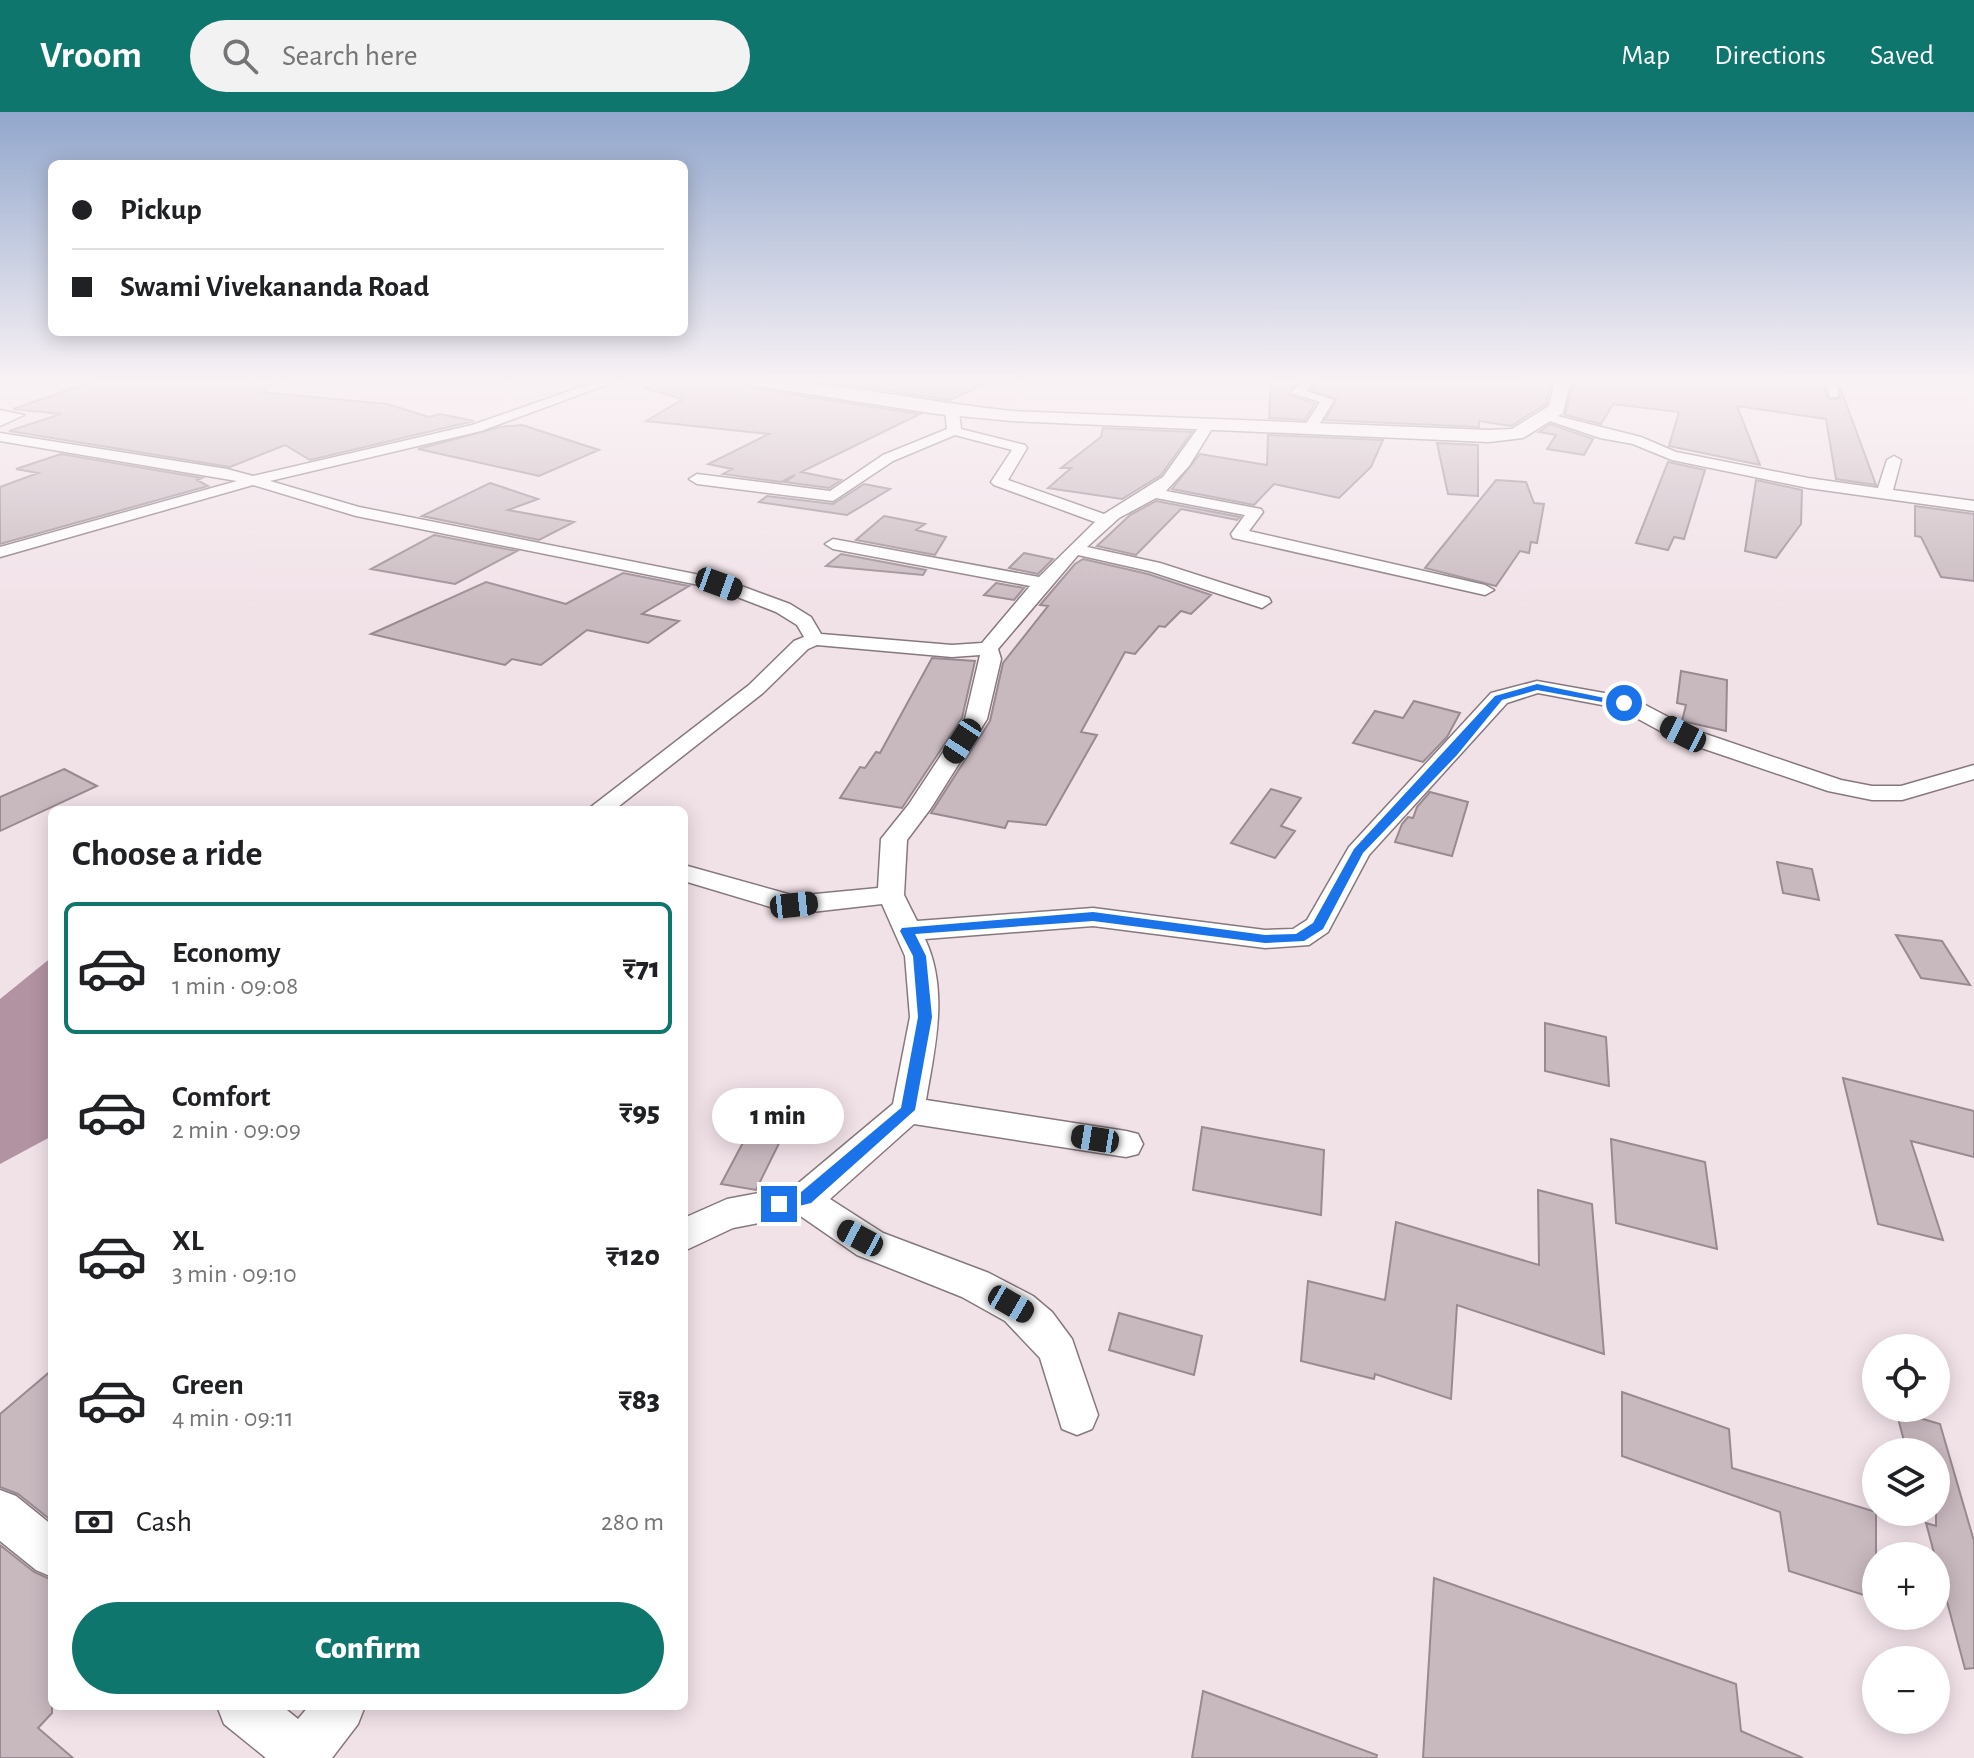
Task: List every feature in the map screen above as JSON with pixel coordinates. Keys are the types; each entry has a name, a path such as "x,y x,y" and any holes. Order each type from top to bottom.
{"street":[{"path":"118,457 256,480 356,511 719,584 783,608 804,621 815,639"},
{"path":"0,552 256,480 353,457"},
{"path":"697,479 833,496 891,457"},
{"path":"1015,457 999,482 1106,520"},
{"path":"604,806 756,689 801,645 815,639 952,651 988,649 1074,549 1106,520 1154,493 1190,457"},
{"path":"1676,457 1808,483 1974,506"},
{"path":"1884,493 1894,460"},
{"path":"1154,493 1255,512 1239,534 1485,590"},
{"path":"833,544 1043,583"},
{"path":"1074,549 1154,567 1262,602"},
{"path":"688,1233 727,1214 805,1199 908,1110 925,1017 919,956 891,895 894,839 919,808 976,719 991,659 988,649"},
{"path":"907,931 1093,917 1265,939 1299,938 1318,926 1358,852 1453,753 1499,698 1537,687 1624,703 1683,734 1836,786 1872,793 1902,793 1974,772"},
{"path":"688,874 794,905 891,895"},
{"path":"908,1110 1126,1144"},
{"path":"805,1199 836,1226 883,1251 956,1276 1032,1316 1056,1348 1077,1415"},
{"path":"0,1512 48,1551"},
{"path":"247,1710 301,1756 337,1710"}],"shaded area":[{"path":"48,960 48,1138 0,1164 0,999"}],"building":[{"path":"53,457 78,457 202,478 197,480 208,486 0,544 0,487 38,473 16,469"},
{"path":"167,457 255,457 230,467"},
{"path":"453,457 583,457 539,476"},
{"path":"723,457 832,457 801,472 841,480 829,488 785,482 795,475 781,482 723,474 732,469 708,464"},
{"path":"1075,457 1174,457 1161,475 1122,499 1048,488 1071,468 1061,468"},
{"path":"1198,457 1267,465 1267,457 1376,457 1371,467 1339,498 1274,484 1254,505 1172,489"},
{"path":"1440,457 1478,457 1478,496 1448,494"},
{"path":"1721,457 1757,457 1760,465"},
{"path":"1832,457 1866,457 1876,485 1836,479"},
{"path":"1668,462 1705,470 1684,539 1674,537 1668,550 1636,543"},
{"path":"1496,480 1526,482 1534,503 1544,504 1537,543 1531,542 1529,553 1520,551 1496,586 1425,568"},
{"path":"1756,480 1802,490 1801,524 1776,558 1745,551"},
{"path":"490,483 538,499 508,510 574,522 539,540 422,516"},
{"path":"864,484 890,489 847,515 759,502 767,496 833,504"},
{"path":"1156,501 1240,517 1237,520 1181,509 1136,555 1097,546 1130,515"},
{"path":"1915,506 1974,514 1974,581 1941,577 1921,537 1915,536"},
{"path":"884,516 925,524 916,530 946,537 935,555 856,540"},
{"path":"434,535 517,551 455,584 371,569"},
{"path":"1024,553 1053,559 1038,574 1009,568"},
{"path":"841,554 926,570 923,575 826,566"},
{"path":"1083,559 1148,574 1211,595 1191,614 1181,611 1165,627 1159,626 1135,654 1125,652 1081,732 1097,735 1046,825 1008,821 1005,828 931,813 990,721 1003,663 1048,606 1040,605 1075,564"},
{"path":"623,573 689,586 642,614 679,621 648,643 587,630 541,665 512,659 505,665 371,634 486,582 566,604"},
{"path":"996,583 1024,588 1014,600 984,595"},
{"path":"932,658 975,661 962,718 902,808 840,798 860,767 865,768 876,752 880,753"},
{"path":"1681,671 1727,680 1726,731 1682,721 1686,705 1677,703"},
{"path":"1414,701 1460,713 1447,737 1423,762 1353,743 1375,711 1403,718"},
{"path":"64,769 97,786 48,806 48,809 0,831 0,797"},
{"path":"1271,789 1301,798 1281,826 1295,831 1275,858 1231,843"},
{"path":"1430,792 1468,802 1452,856 1395,842 1402,824 1408,817 1413,818 1417,807"},
{"path":"1777,862 1812,869 1819,900 1783,893"},
{"path":"1896,935 1942,941 1970,985 1921,978"},
{"path":"1545,1023 1606,1037 1609,1086 1545,1071"},
{"path":"1843,1078 1974,1111 1974,1157 1911,1141 1943,1240 1878,1224"},
{"path":"763,1105 794,1113 756,1190 721,1184"},
{"path":"1202,1127 1324,1150 1321,1215 1193,1190"},
{"path":"1611,1139 1705,1162 1717,1249 1616,1223"},
{"path":"1538,1190 1592,1204 1604,1354 1457,1305 1451,1399 1375,1374 1374,1379 1301,1361 1308,1281 1385,1300 1396,1222 1539,1265"},
{"path":"1119,1313 1202,1336 1194,1375 1109,1350"},
{"path":"48,1373 48,1518 18,1494 0,1487 0,1414"},
{"path":"1622,1392 1729,1429 1732,1468 1862,1508 1862,1526 1876,1526 1876,1542 1862,1542 1862,1594 1789,1571 1780,1512 1622,1456"},
{"path":"1899,1422 1940,1424 1944,1438 1903,1438"},
{"path":"1950,1458 1974,1541 1974,1668 1965,1669 1950,1613 1950,1542 1931,1542 1927,1526 1950,1526"},
{"path":"0,1545 34,1572 48,1578 48,1710 52,1713 38,1728 73,1758 0,1758"},
{"path":"1434,1578 1736,1684 1741,1731 1803,1758 1423,1758"},
{"path":"1203,1691 1377,1755 1376,1758 1192,1758"}],"route":[{"path":"779,1204 805,1199 908,1110 925,1017 919,956 907,931 1093,917 1265,939 1299,938 1318,926 1358,852 1453,753 1499,698 1537,687 1624,703"}]}
